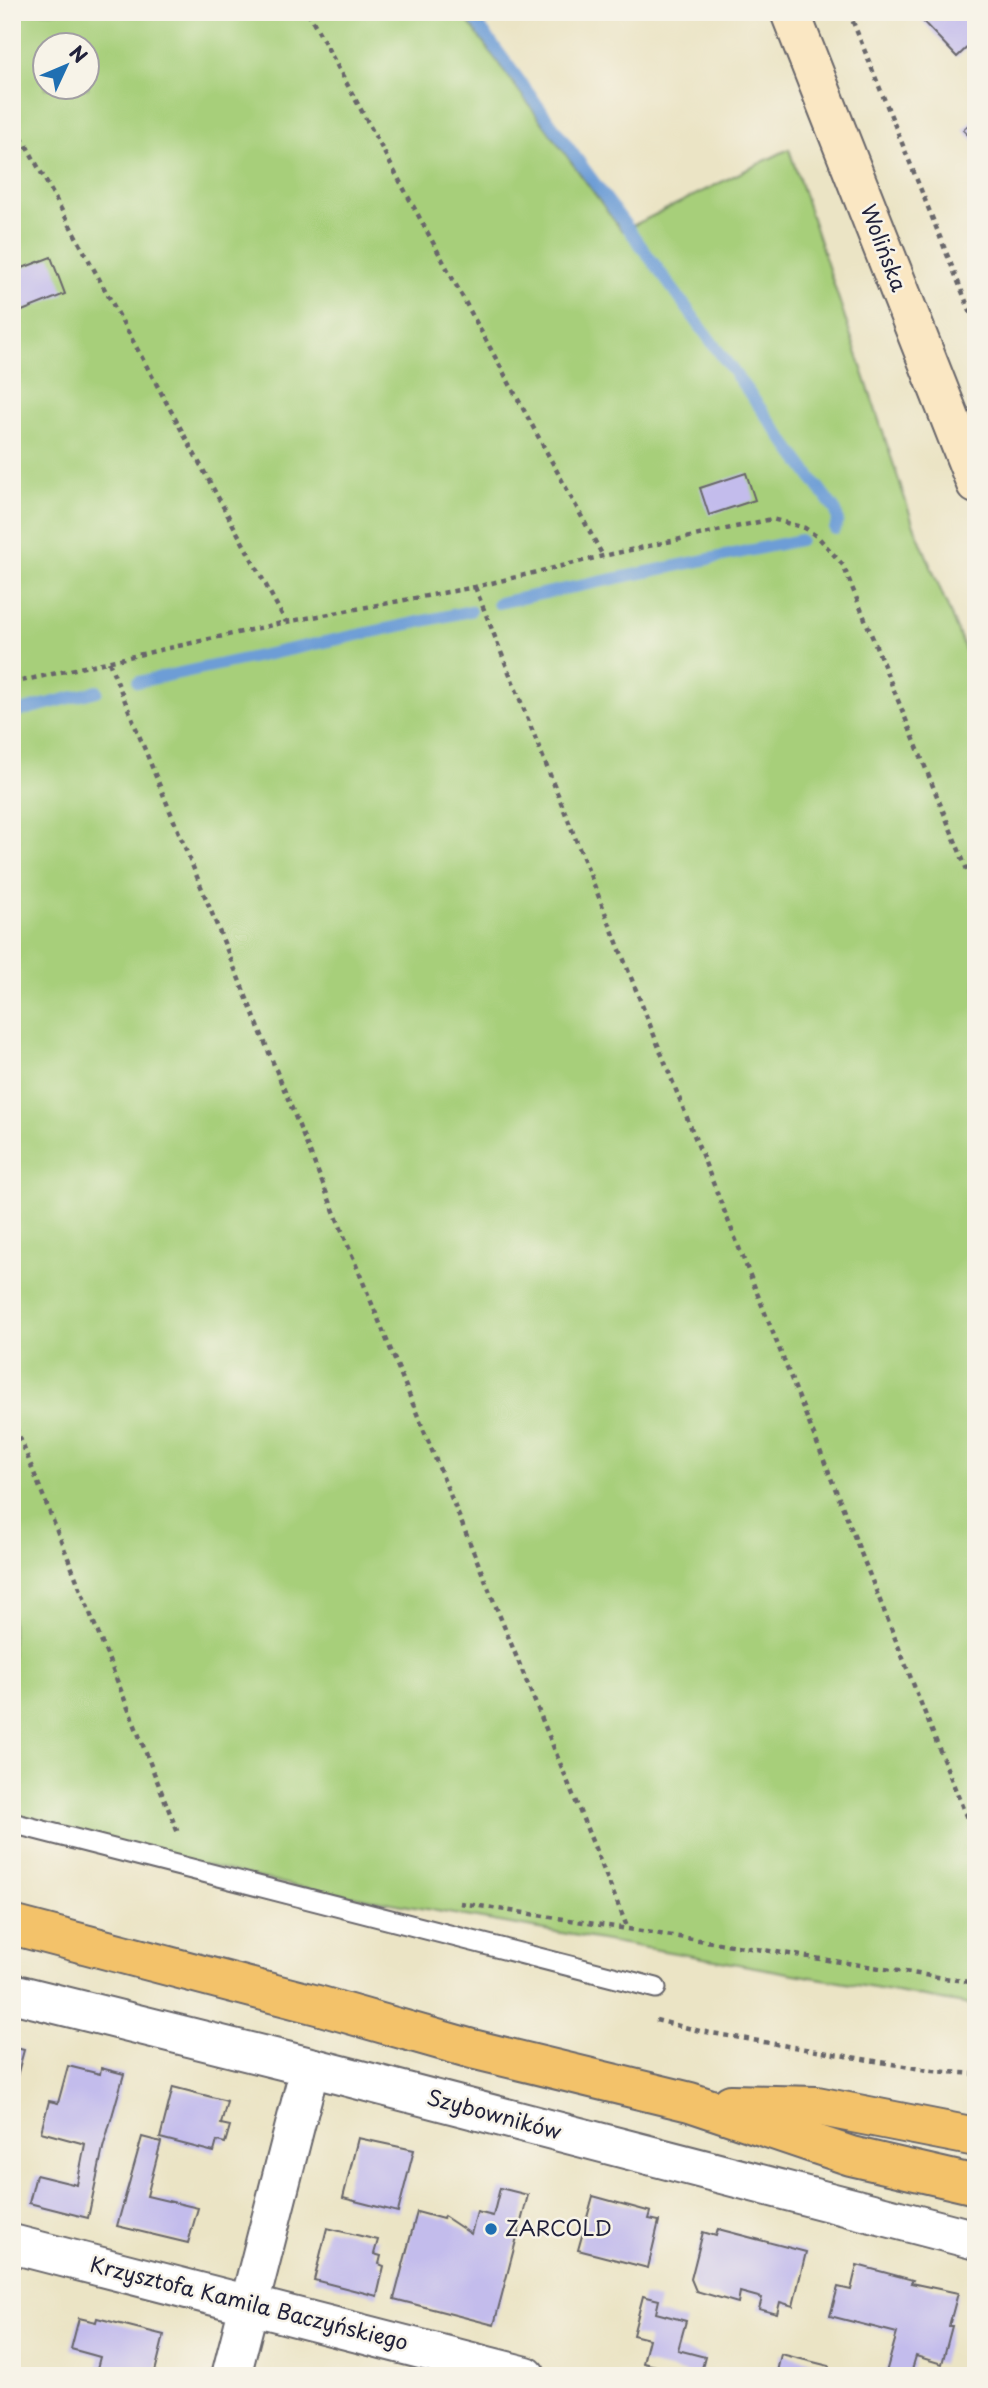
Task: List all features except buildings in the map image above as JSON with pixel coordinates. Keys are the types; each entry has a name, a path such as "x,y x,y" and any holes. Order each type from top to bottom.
{"main road":[{"path":"12,1925 321,2006 472,2049 690,2102 851,2156 976,2185"},
{"path":"690,2102 817,2106 976,2137"}],"street":[{"name":"Wolińska","path":"790,12 976,484"},
{"name":"Szybowników","path":"12,1993 310,2067 976,2240"},
{"path":"231,2376 310,2067"},
{"name":"Krzysztofa Kamila Baczyńskiego","path":"12,2244 526,2376"}],"lane":[{"path":"12,1823 656,1989"}],"path":[{"path":"308,12 603,556"},
{"path":"849,12 976,326"},
{"path":"12,119 286,622"},
{"path":"12,684 286,622 475,587 772,519 804,528 819,538 843,565 976,892"},
{"path":"475,587 976,1841"},
{"path":"109,662 628,1929"},
{"path":"12,1418 180,1836"},
{"path":"449,1902 976,1983"}],"green space":[{"path":"12,12 461,12 622,231 789,149 913,523 976,676 976,2006 295,1886 12,1820"}],"waterway":[{"path":"469,12 836,511 838,521 835,529"},
{"path":"498,603 800,540"},
{"path":"138,682 470,611"},
{"path":"12,713 97,691"}],"place":[{"name":"ZARCOLD","path":"491,2229"}]}
